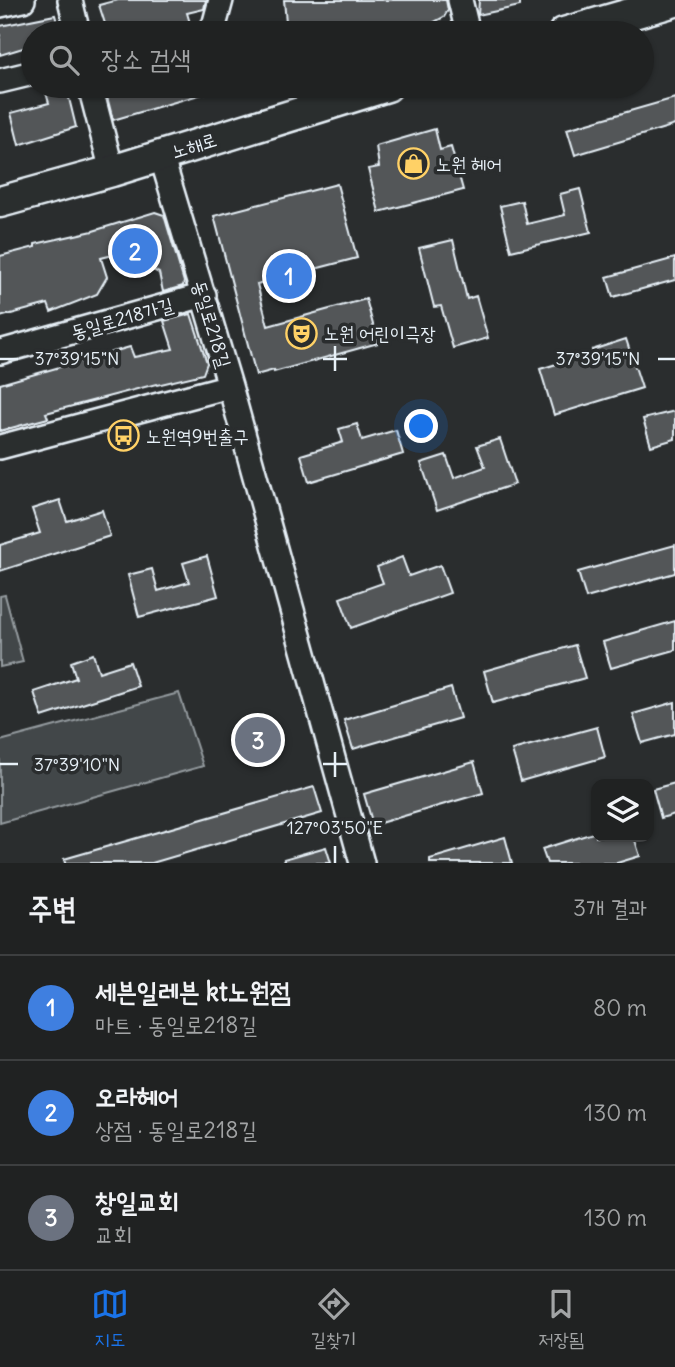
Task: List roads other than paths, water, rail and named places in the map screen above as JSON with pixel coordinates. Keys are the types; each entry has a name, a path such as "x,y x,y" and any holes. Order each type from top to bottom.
{"main road":[{"path":"602,21 666,1"},
{"name":"노해로","path":"0,202 112,171 348,98"}],"street":[{"path":"0,5 23,0"},
{"path":"70,0 75,21"},
{"path":"215,21 221,0"},
{"path":"460,0 465,21"},
{"path":"0,81 21,76"},
{"path":"93,98 112,171"},
{"name":"동일로218길","path":"0,447 230,386 161,155"},
{"name":"동일로218가길","path":"0,352 204,295"},
{"path":"230,386 362,863"}],"place":[{"name":"노원 헤어","path":"413,164"},
{"name":"오라헤어","path":"135,251"},
{"name":"세븐일레븐 kt노원점","path":"289,276"},
{"name":"노원 어린이극장","path":"301,333"},
{"name":"노원역9번출구","path":"123,436"},
{"name":"창일교회","path":"258,740"}]}
